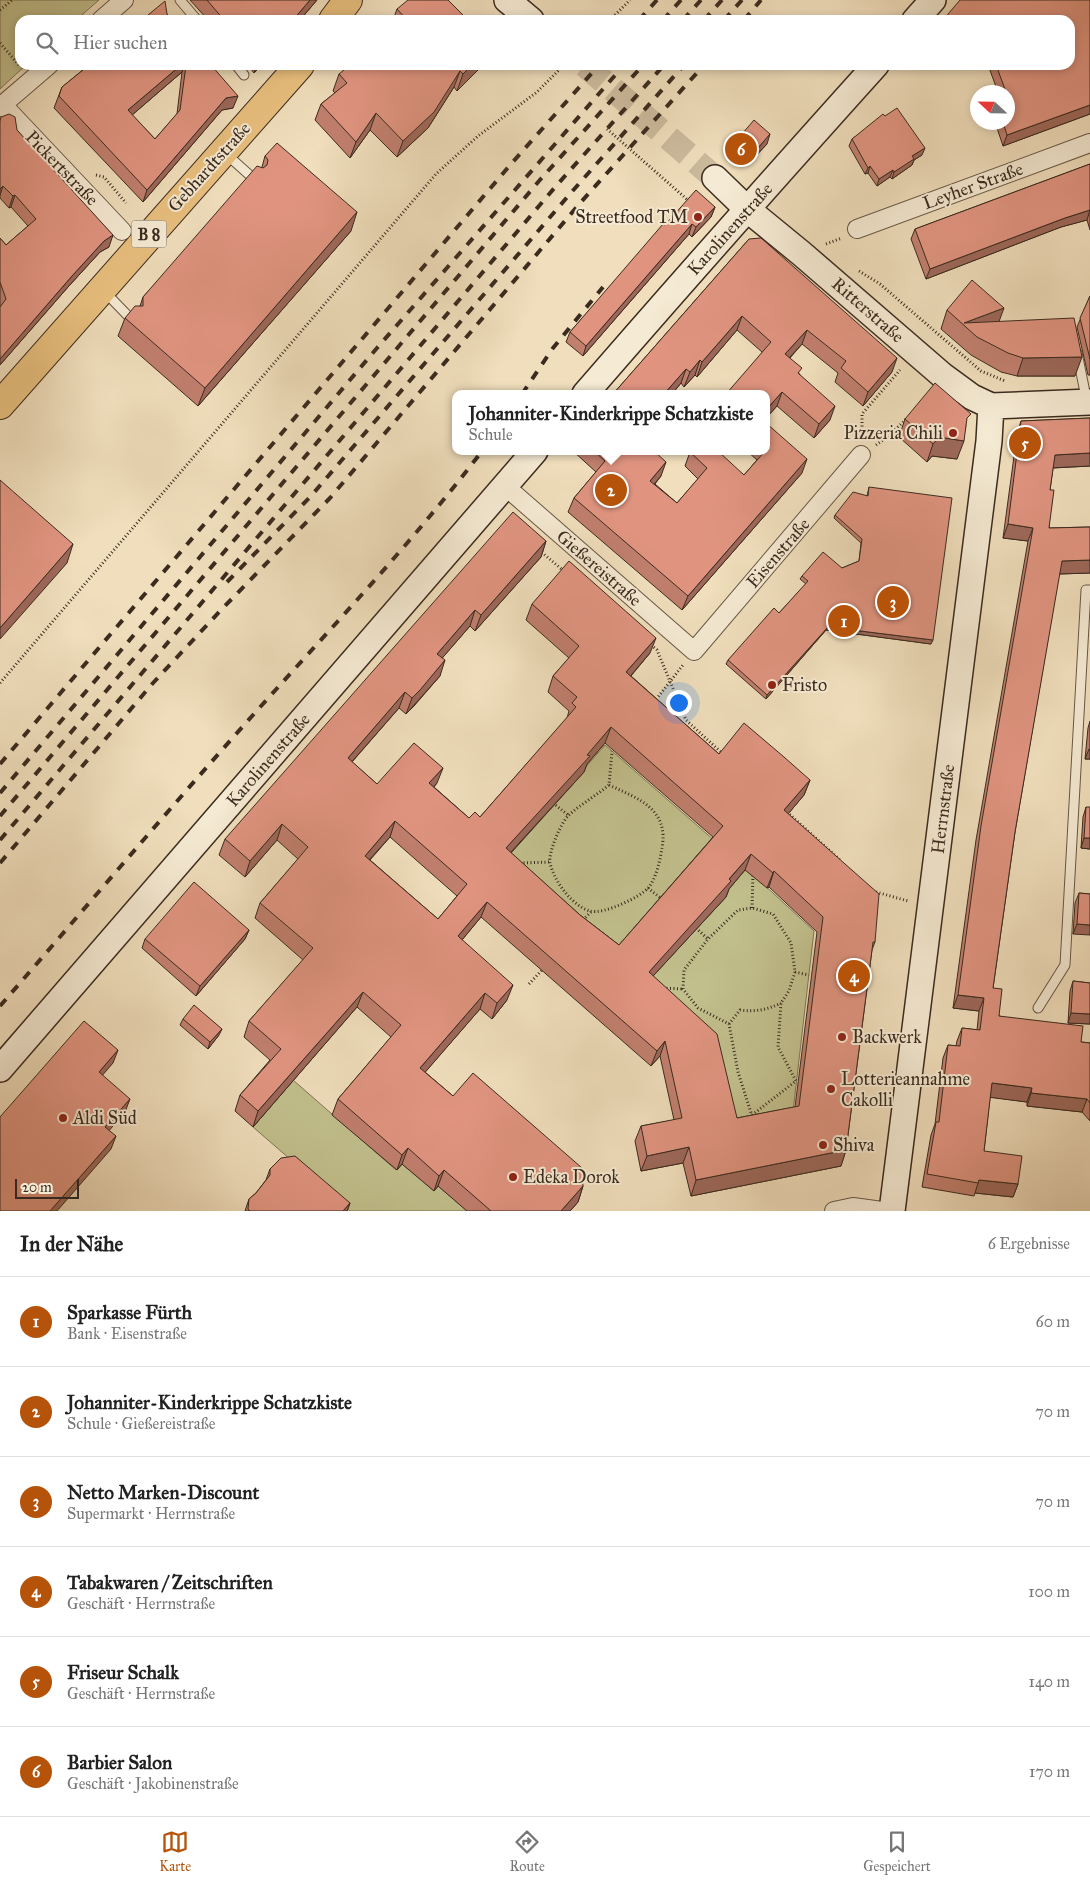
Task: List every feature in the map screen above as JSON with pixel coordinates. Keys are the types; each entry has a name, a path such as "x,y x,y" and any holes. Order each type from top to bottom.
{"main road":[{"path":"338,15 348,0"},
{"name":"Gebhardtstraße","path":"0,405 296,70"}],"street":[{"path":"107,15 124,0"},
{"path":"506,0 525,15"},
{"path":"920,15 933,0"},
{"path":"1,106 43,70"},
{"name":"Karolinenstraße","path":"588,390 715,244 872,70"},
{"name":"Pickertstraße","path":"1,106 122,231"},
{"name":"Leyher Straße","path":"857,229 1090,143"},
{"name":"Ritterstraße","path":"715,178 748,209 948,379 972,397 991,406"},
{"path":"991,406 1088,402"},
{"name":"Herrnstraße","path":"892,1211 989,441 991,406"},
{"name":"Karolinenstraße","path":"0,1069 532,455"},
{"name":"Eisenstraße","path":"694,650 862,455"},
{"name":"Gießereistraße","path":"505,486 694,650"},
{"path":"834,1211 853,1207 882,1211"}],"lane":[{"path":"180,0 193,15"},
{"path":"240,70 244,75"},
{"path":"224,151 254,180"},
{"path":"102,288 132,320"},
{"path":"1074,341 1088,402"},
{"path":"1038,1008 1065,965 1086,590 1090,590"}],"path":[{"path":"0,10 12,0"},
{"path":"615,15 630,0"},
{"path":"0,43 15,60"},
{"path":"23,70 32,80"},
{"path":"0,684 436,174 478,136 537,92 559,70"},
{"path":"607,129 690,202"},
{"path":"104,178 126,203"},
{"path":"802,254 824,245 831,251"},
{"path":"854,268 880,284 981,371"},
{"path":"862,455 862,414 900,370"},
{"path":"862,455 889,436 909,416"},
{"path":"531,543 568,574"},
{"path":"650,644 657,650 686,720 729,759"},
{"path":"653,704 694,650"},
{"path":"591,912 573,900 560,886 550,862 556,838 568,815 609,786 612,751"},
{"path":"580,924 591,912 612,909 648,888 659,864 664,837 659,816 641,800 609,786"},
{"path":"553,803 568,815"},
{"path":"786,810 843,862"},
{"path":"510,864 550,862"},
{"path":"752,908 753,874"},
{"path":"648,888 663,900"},
{"path":"872,888 879,895 931,906"},
{"path":"729,1024 698,1008 683,989 684,970 708,939 738,910 752,908 773,914 791,943 795,972 789,991 781,1003 769,1009 753,1012 740,1010 729,1024 738,1072 754,1122"},
{"path":"696,928 708,939"},
{"path":"529,984 542,970"},
{"path":"795,972 809,975"},
{"path":"653,987 683,989"},
{"path":"752,1115 796,1081 778,1047 781,1003"}],"shaded area":[{"path":"0,0 99,0 82,15 15,15 15,70 21,70 0,89"},
{"path":"605,745 715,841 610,961 500,864"},
{"path":"746,868 814,931 792,1120 730,1135 642,989"},
{"path":"293,1080 396,1170 402,1164 434,1191 438,1186 467,1211 350,1211 253,1127"}],"building":[{"path":"207,0 310,0 297,15 220,15"},
{"path":"408,0 448,0 463,15 402,15 397,9"},
{"path":"960,0 1090,0 1090,105 1007,135 1005,130 1015,130 1015,85 1003,85 998,70 1075,70 1075,15 947,15"},
{"path":"165,1 168,15 148,15"},
{"path":"83,70 175,70 128,110 155,139 180,110 185,70 215,70 238,96 226,98 147,190 59,96 62,87"},
{"path":"344,70 467,70 463,74 460,71 434,112 403,141 376,113 356,142 321,104 347,83 339,74"},
{"path":"897,108 925,148 912,156 914,159 879,179 870,166 868,168 852,139 883,114 885,116"},
{"path":"9,114 15,117 17,130 113,235 104,241 72,276 0,359 0,307 6,299 0,282 0,238 6,245 36,219 15,195 13,196 3,186 0,189 0,121 1,117"},
{"path":"754,120 770,134 752,155 736,141"},
{"path":"277,143 357,212 205,388 125,318 135,306 143,306 143,297 257,166 263,168 267,165 268,160 265,156"},
{"path":"1090,164 1090,210 930,269 915,229"},
{"path":"696,190 715,207 696,227 692,224 586,346 570,332 663,224 665,225"},
{"path":"761,238 897,358 868,392 841,368 846,361 807,330 785,354 802,368 798,373 835,406 819,424 782,392 770,406 770,390 729,390 771,342 742,316 702,362 700,360 690,372 686,369 668,390 617,390 749,239"},
{"path":"972,280 1004,308 964,323 1074,318 1082,357 1023,358 1008,353 977,337 947,310"},
{"path":"1090,296 1090,359 1080,318"},
{"path":"935,383 971,414 967,418 964,441 939,437 933,444 905,419"},
{"path":"1090,418 1090,453 1055,455 1050,490 1054,490 1049,528 1090,527 1090,560 1062,561 1015,832 993,988 1002,989 999,1016 1083,1026 1081,1042 1090,1043 1090,1103 1087,1099 1031,1093 1032,1088 992,1083 984,1151 1022,1156 1018,1184 979,1180 978,1183 927,1174 936,1122 939,1122 948,1045 960,1046 962,1028 980,1030 984,998 958,995 981,826 1033,528 1008,524 1021,421"},
{"path":"770,427 807,459 688,596 574,498 605,461 598,455 658,455 666,462 650,481 677,503 707,468 693,455 722,455 744,475 762,455 770,455"},
{"path":"0,480 73,544 0,628"},
{"path":"869,487 952,498 933,640 828,627 767,695 728,660 774,608 779,613 808,581 802,576 823,552 842,568 859,561 862,539 835,515 853,492 868,496"},
{"path":"513,512 546,541 481,615 475,610 437,654 445,660 420,690 412,698 405,692 348,758 377,784 414,743 443,768 429,783 469,818 475,812 480,817 576,707 572,703 577,697 553,676 579,646 532,604 569,561 656,638 626,672 719,754 744,723 784,757 810,780 784,810 879,894 875,942 873,942 846,1150 696,1180 689,1147 647,1156 641,1126 682,1118 665,1041 657,1051 487,902 458,936 513,985 497,1003 485,993 420,1068 453,1096 473,1073 582,1168 583,1186 561,1211 491,1211 444,1170 439,1176 408,1148 402,1155 338,1099 401,1025 363,992 258,1111 240,1095 281,1049 249,1021 313,948 260,903 308,847 282,824 250,861 225,839","holes":["611,727 723,826 619,945 580,915 506,848 590,756 587,755","395,821 467,884 438,919 365,856","751,854 773,873 774,871 823,917 799,1106 737,1118 717,1034 649,972 731,881 729,879"]},
{"path":"1086,807 1090,807 1090,838 1084,838"},
{"path":"194,882 249,930 200,986 145,939"},
{"path":"1079,893 1090,894 1090,925 1077,924"},
{"path":"1073,981 1090,983 1090,1014 1071,1013"},
{"path":"194,1005 222,1029 210,1042 183,1019"},
{"name":"Aldi Süd","path":"84,1021 118,1050 99,1072 130,1099 105,1127 116,1136 50,1211 0,1211 0,1117"},
{"path":"295,1156 350,1203 343,1211 250,1211 248,1209 249,1199 270,1175 270,1169 281,1158"}],"tunnel":[{"path":"591,70 715,178"}],"railway":[{"path":"644,15 657,0"},
{"path":"668,15 681,0"},
{"path":"688,15 701,0"},
{"path":"708,15 722,0"},
{"path":"728,15 742,0"},
{"path":"748,15 761,0"},
{"path":"0,764 511,164 595,70"},
{"path":"0,793 377,348 620,70"},
{"path":"0,816 539,181 639,70"},
{"path":"0,840 556,186 660,70"},
{"path":"227,582 311,496 569,195 680,70"},
{"path":"0,863 153,683 330,498 581,202 700,70"},
{"path":"525,390 553,348 603,287"},
{"path":"0,1006 214,759 396,556 479,455"}],"place":[{"name":"Barbier Salon","path":"741,149"},
{"name":"Streetfood TM","path":"698,217"},
{"name":"Pizzeria Chili","path":"953,433"},
{"name":"Friseur Schalk","path":"1025,443"},
{"name":"Johanniter-Kinderkrippe Schatzkiste","path":"611,490"},
{"name":"Netto Marken-Discount","path":"893,602"},
{"name":"Sparkasse Fürth","path":"844,621"},
{"name":"Fristo","path":"772,685"},
{"name":"Tabakwaren / Zeitschriften","path":"854,976"},
{"name":"Backwerk","path":"842,1037"},
{"name":"Lotterieannahme Cakolli","path":"831,1089"},
{"name":"Aldi Süd","path":"63,1118"},
{"name":"Shiva","path":"823,1145"},
{"name":"Edeka Dorok","path":"513,1177"}]}
